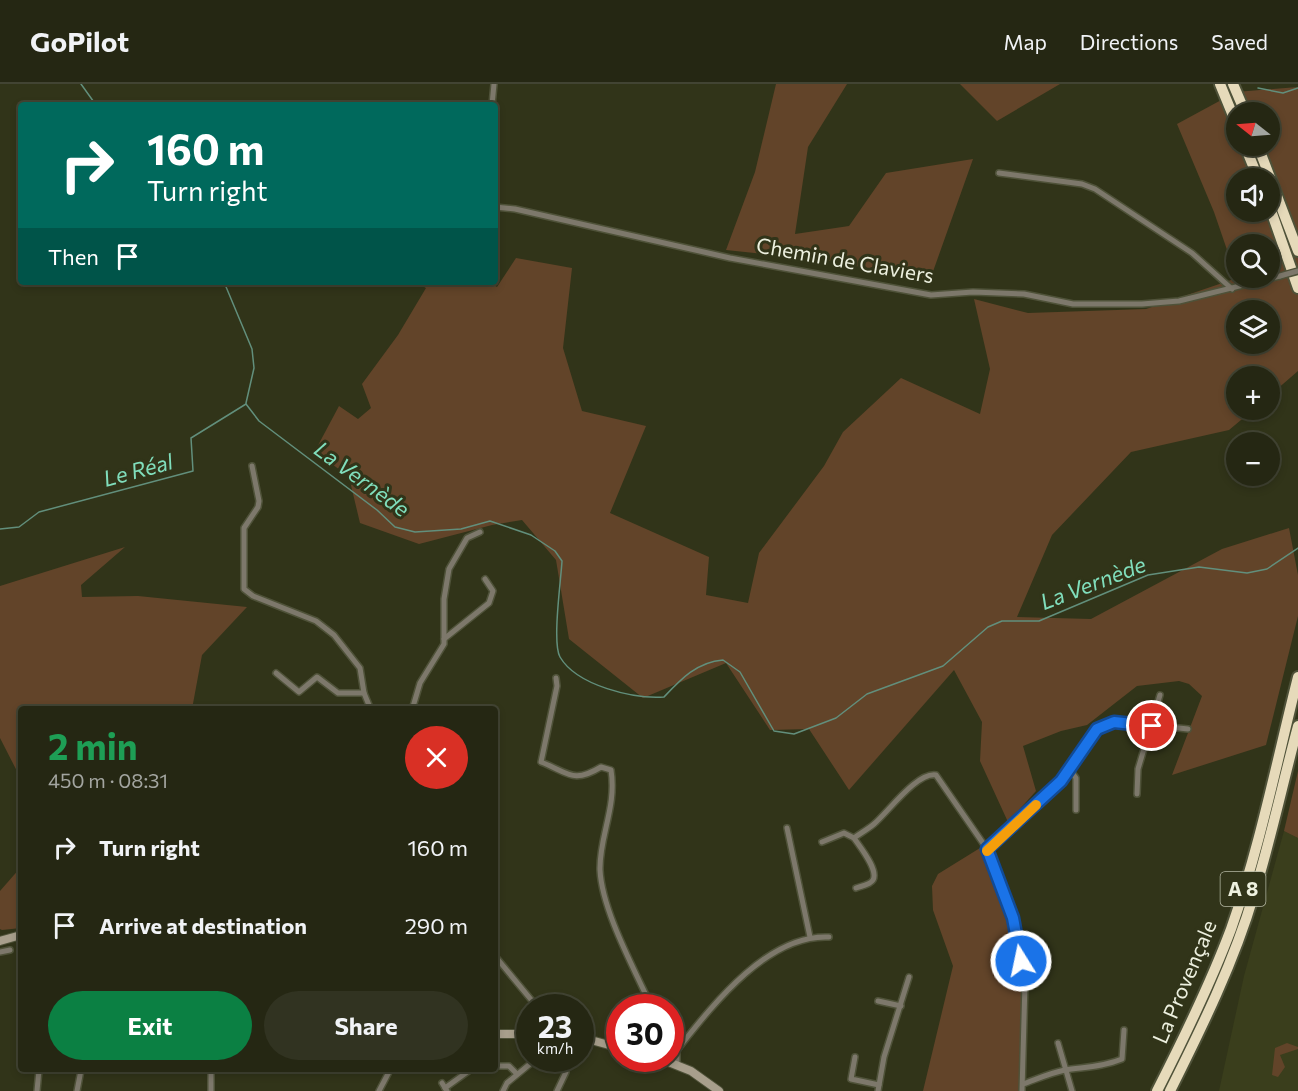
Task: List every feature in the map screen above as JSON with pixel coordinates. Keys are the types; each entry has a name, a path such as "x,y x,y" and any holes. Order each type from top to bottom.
{"highway":[{"path":"1220,84 1227,102"},
{"path":"1233,84 1241,102"},
{"path":"1262,156 1298,252"},
{"path":"1275,222 1298,288"},
{"name":"La Provençale","path":"1157,1091 1201,1002 1231,927 1255,848 1298,677"},
{"name":"La Provençale","path":"1170,1091 1224,977 1241,934 1254,894 1298,726"}],"street":[{"path":"492,102 494,84"},
{"path":"999,172 1082,183 1095,189 1192,253 1232,289"},
{"name":"Chemin de Claviers","path":"498,207 515,209 730,258 931,295 973,292 1024,294 1073,304 1142,304 1179,301 1298,271"},
{"path":"252,466 259,501 258,507 244,528 244,589 253,596 316,621 334,635 360,668 364,693 369,706"},
{"path":"413,706 420,683 441,651 444,639 444,599 449,569 467,538 480,532"},
{"path":"444,639 489,603 493,591 485,579"},
{"path":"276,673 299,692 317,677 338,693 364,693"},
{"path":"556,678 557,686 541,762 577,777 585,777 601,767 611,770 611,813 601,858 602,881 621,942 645,994"},
{"path":"1137,794 1138,769 1160,695"},
{"path":"987,849 1043,799 1070,770 1097,729 1114,722 1188,729"},
{"path":"1070,770 1077,783 1077,810"},
{"path":"854,838 874,823 911,785 925,776 936,775 987,849 1013,918 1025,983 1022,1091"},
{"path":"787,828 810,937"},
{"path":"822,842 844,833 854,838 874,873 874,879 870,883 856,888"},
{"path":"0,941 18,936"},
{"path":"684,1040 746,972 790,945 810,937 829,937"},
{"path":"0,952 10,950"},
{"path":"498,960 526,994"},
{"path":"855,1057 851,1079 879,1088 884,1057 909,977"},
{"path":"878,1001 901,1006"},
{"path":"1023,1084 1036,1077 1066,1070 1103,1066 1122,1059 1124,1030"},
{"path":"498,1034 516,1033"},
{"path":"1058,1043 1072,1091"},
{"path":"498,1066 509,1066 517,1074"},
{"path":"684,1069 719,1091"},
{"path":"37,1091 39,1072"},
{"path":"77,1091 81,1072"},
{"path":"211,1072 211,1091"},
{"path":"379,1091 389,1072"},
{"path":"444,1087 468,1072"},
{"path":"502,1091 520,1072"},
{"path":"557,1091 566,1072"}],"shaded area":[{"path":"776,84 847,84 808,147 795,234 849,226 886,173 973,159 930,280 829,261 726,250 755,172"},
{"path":"960,84 1060,84 997,121"},
{"path":"1298,87 1298,371 1280,387 1280,366 1226,366 1226,420 1241,420 1229,430 1131,452 1052,535 1017,617 1091,619 1222,549 1289,528 1298,575 1298,616 1266,745 1172,775 1202,696 1189,684 1179,681 1137,686 1087,725 1061,731 1023,746 1036,791 1008,822 980,761 982,722 954,670 849,790 809,729 770,730 726,663 643,698 569,639 556,560 522,520 492,525 419,544 360,523 349,477 315,451 339,406 358,419 371,408 362,384 398,335 426,288 420,285 493,285 497,287 516,258 572,268 563,348 582,411 646,426 610,513 709,557 706,595 748,603 759,553 824,466 843,432 901,378 980,414 990,369 974,299 1028,313 1146,309 1226,282 1226,288 1280,288 1280,234 1226,234 1226,247 1177,124 1236,92"},
{"path":"125,547 81,585 82,597 138,596 247,607 202,655 193,706 18,706 18,773 0,738 0,586"},
{"path":"1298,771 1298,838 1284,831"},
{"path":"1284,831 1298,838 1298,1091 1219,1091 1244,976"},
{"path":"980,848 1002,906 1018,967 1023,1044 1020,1091 923,1091 953,966 933,910 932,886 938,874"},
{"path":"18,870 18,928 0,929 0,891"},
{"path":"1287,1043 1298,1049 1280,1055 1285,1067 1278,1077 1272,1075 1275,1048"}],"waterway":[{"path":"81,84 94,102"},
{"path":"1258,88 1283,93 1298,88"},
{"path":"225,285 252,349 254,368 246,403"},
{"name":"La Vernède","path":"246,404 259,421 377,510 395,527 415,532 461,529 490,521 531,535 555,551 562,561 557,625 558,650 560,657 568,667 579,676 622,693 664,697 697,668 723,660 740,672 774,731 794,734 836,718 867,694 943,666 988,627 1002,621 1039,621 1148,575 1199,567 1247,573 1267,569 1298,548"},
{"name":"Le Réal","path":"0,529 19,527 39,512 193,471 191,438 246,404"}],"slow traffic":[{"path":"987,851 996,840 1036,805"}],"route":[{"path":"1021,961 1013,918 987,849 1061,781 1097,729 1114,722 1152,726"}]}
